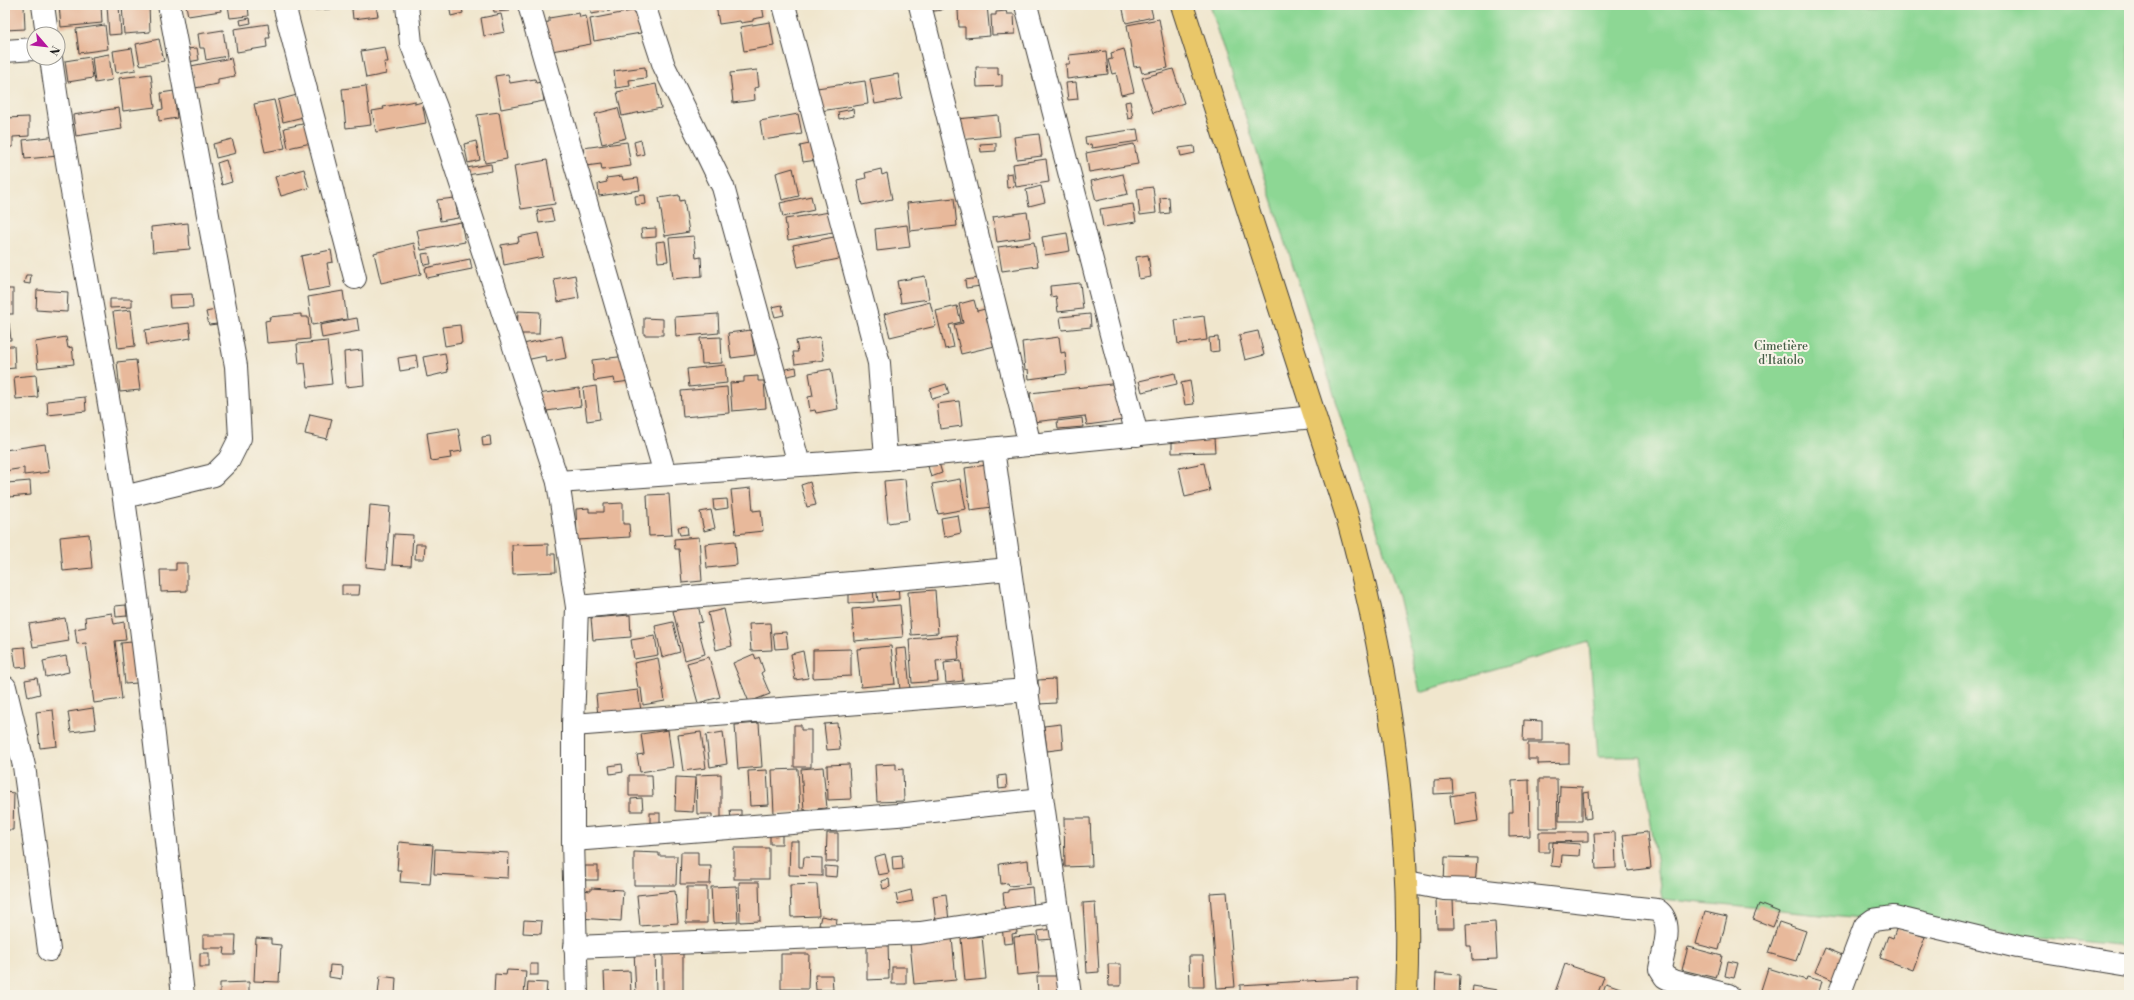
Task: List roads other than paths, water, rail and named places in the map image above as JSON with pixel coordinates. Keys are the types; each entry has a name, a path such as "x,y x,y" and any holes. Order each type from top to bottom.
{"highway":[{"path":"1182,5 1314,418 1346,513 1360,564 1381,661 1400,783 1407,882 1408,938 1406,995"}],"street":[{"path":"43,5 47,26"},
{"path":"124,497 214,475 229,460 240,438 236,366 169,5"},
{"path":"284,5 355,278"},
{"path":"407,5 411,43 436,107 558,482 577,607 573,726 573,840 577,995"},
{"path":"529,5 665,474"},
{"path":"644,5 664,66 723,187 799,464"},
{"path":"784,5 879,363 886,459"},
{"path":"920,5 1030,445"},
{"path":"1026,5 1137,435"},
{"path":"5,52 26,50"},
{"path":"52,66 63,143 85,261 124,497 154,726 183,995"},
{"path":"558,482 886,459 1314,418"},
{"path":"993,449 1070,995"},
{"path":"577,607 1010,569"},
{"path":"5,686 24,766 48,950"},
{"path":"573,726 1028,690"},
{"path":"573,840 889,816 1042,799"},
{"path":"1407,882 1444,889 1477,890 1657,910 1663,914 1667,926 1660,969 1664,977 1673,981 1728,995"},
{"path":"575,946 920,933 1058,912"},
{"path":"1839,995 1865,926 1872,920 1894,917 2018,947 2129,965"}],"park label":[{"name":"Cimetière d'Itatolo","path":"1781,353"}]}
